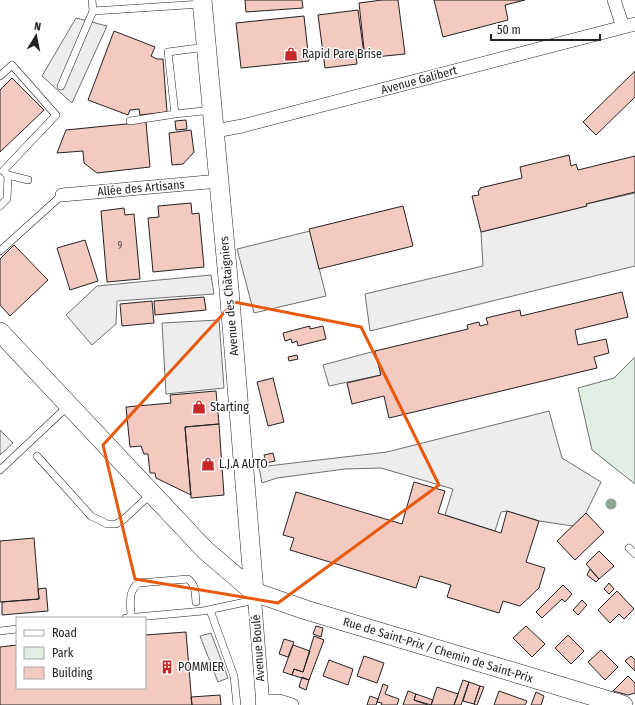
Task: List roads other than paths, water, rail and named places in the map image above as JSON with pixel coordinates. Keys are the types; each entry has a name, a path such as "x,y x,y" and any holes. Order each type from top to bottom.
{"street":[{"path":"614,0 629,26"},
{"name":"Avenue des Châtaigniers","path":"202,2 215,131 254,596"},
{"name":"Avenue Galibert","path":"215,131 249,124 629,26"},
{"name":"Allée des Artisans","path":"62,195 219,181"},
{"path":"0,332 205,550 254,596"},
{"name":"Avenue Boulé","path":"254,596 262,704"},
{"name":"Rue de Saint-Prix / Chemin de Saint-Prix","path":"254,596 306,610 623,705"},
{"path":"262,704 279,700 292,705"}],"lane":[{"path":"61,86 93,11 92,0"},
{"path":"93,11 202,2"},
{"path":"175,114 168,52 206,47"},
{"path":"0,76 12,65 56,115 4,172 7,199 0,206"},
{"path":"130,121 212,110"},
{"path":"4,172 28,180"},
{"path":"0,251 62,195"},
{"path":"0,470 68,405"},
{"path":"37,456 91,516 107,524 116,524 122,520 152,493"},
{"path":"629,548 635,554"},
{"path":"128,617 131,595 134,586 139,583 182,578 188,579 192,582 194,587 196,602"},
{"path":"138,617 210,610 254,596"},
{"path":"210,610 234,676 237,705"},
{"path":"0,631 16,629"}],"place":[{"name":"Rapid Pare Brise","path":"291,54"},
{"name":"Starting","path":"199,407"},
{"name":"L.J.A AUTO","path":"208,464"},
{"name":"POMMIER","path":"167,667"}]}
